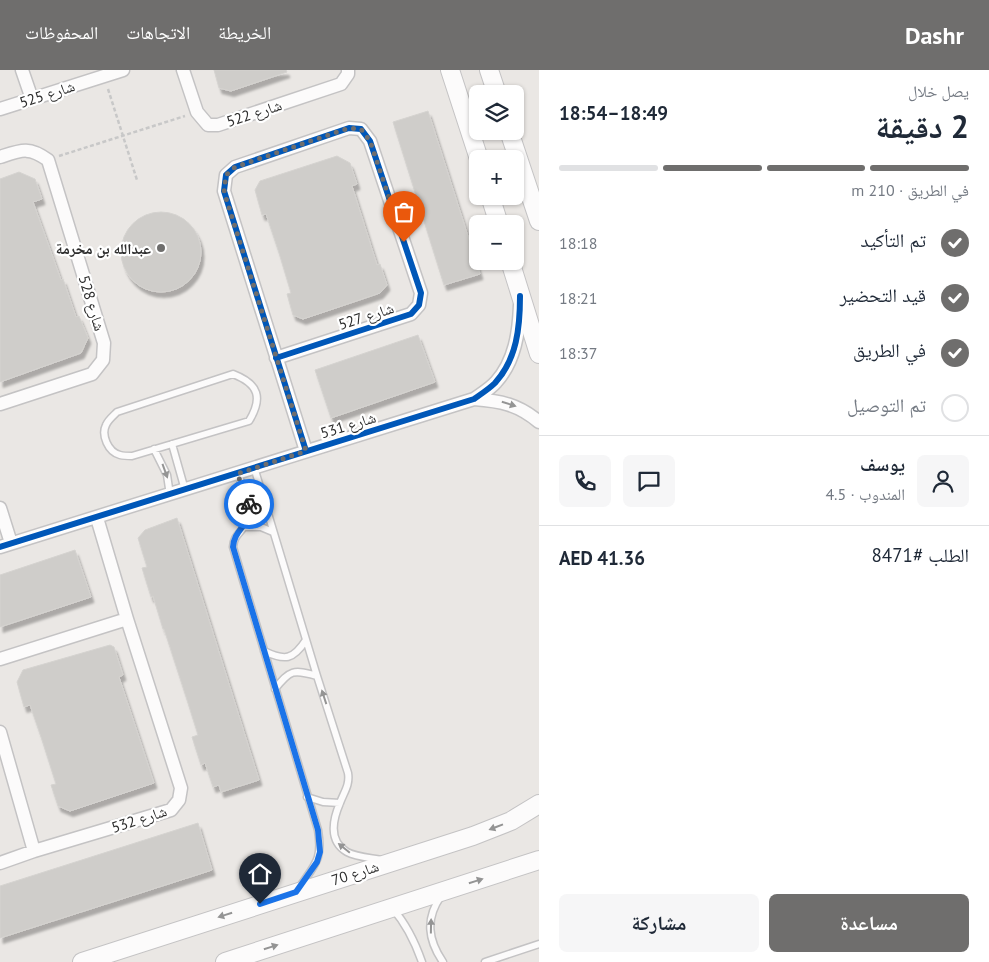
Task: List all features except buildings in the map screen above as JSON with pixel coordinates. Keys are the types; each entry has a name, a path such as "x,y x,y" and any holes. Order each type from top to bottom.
{"main road":[{"path":"450,70 476,150"},
{"path":"489,70 494,85"},
{"path":"512,140 539,221"},
{"path":"513,270 539,354"},
{"name":"شارع 70","path":"82,962 473,836 511,821 539,804"},
{"path":"225,962 242,959 539,860"}],"street":[{"path":"22,70 32,99"},
{"name":"شارع 525","path":"0,109 123,70"},
{"path":"183,70 197,112"},
{"name":"شارع 522","path":"197,112 208,125 218,125 341,84 348,74 348,70"},
{"name":"شارع 527","path":"276,358 410,314 419,305 421,293 370,141 361,129 349,128 235,167 226,175 224,192 276,358 306,451"},
{"path":"0,157 20,150 36,151 48,160"},
{"name":"شارع 528","path":"0,404 92,374 103,360 104,343 48,160"},
{"name":"شارع 531","path":"5,545 97,518 474,399 494,384 506,369 518,335 520,296"},
{"name":"شارع 531","path":"474,399 513,405 528,412 539,422"},
{"path":"0,508 5,545"},
{"name":"شارع 532","path":"0,863 171,810 179,800 181,788 97,518"},
{"path":"0,659 127,619"},
{"path":"0,732 34,851"}],"lane":[{"path":"233,374 246,379 254,388 258,401 257,409 249,421 154,450 132,456 120,455 114,452 106,443 105,429 107,422 117,412 233,374"},
{"path":"172,444 185,490"},
{"path":"154,450 167,475 170,495"},
{"path":"254,468 348,773 348,786 340,803 333,826 334,837 347,852 390,862"},
{"path":"237,474 246,493 250,507 250,516 244,527 236,534 233,547 318,830 320,852 317,862 296,892"},
{"path":"244,527 262,527 273,532"},
{"path":"264,651 278,658 290,657 299,651 306,640"},
{"path":"275,689 287,675 301,671 317,676"},
{"path":"307,796 323,802 340,803"},
{"path":"444,962 433,945 430,929 436,904 446,891"},
{"path":"392,908 415,940 422,962"},
{"path":"485,962 498,960 539,944"}],"path":[{"path":"104,76 137,180"},
{"path":"48,160 197,112"}],"cycle path":[{"path":"276,358 411,314 419,305 421,293 370,141 361,129 349,128 235,167 226,175 224,191 306,451"},
{"path":"0,547 474,399 495,383 513,353 518,331 520,296"}],"way so far":[{"path":"249,504 237,474 306,451 224,192 226,175 235,167 349,128 361,129 370,141 404,242"}],"place":[{"name":"عبدالله بن مخرمة","path":"161,248"}],"route":[{"path":"249,504 250,516 244,527 236,534 233,547 320,841 320,852 317,862 296,892 260,904"}]}
